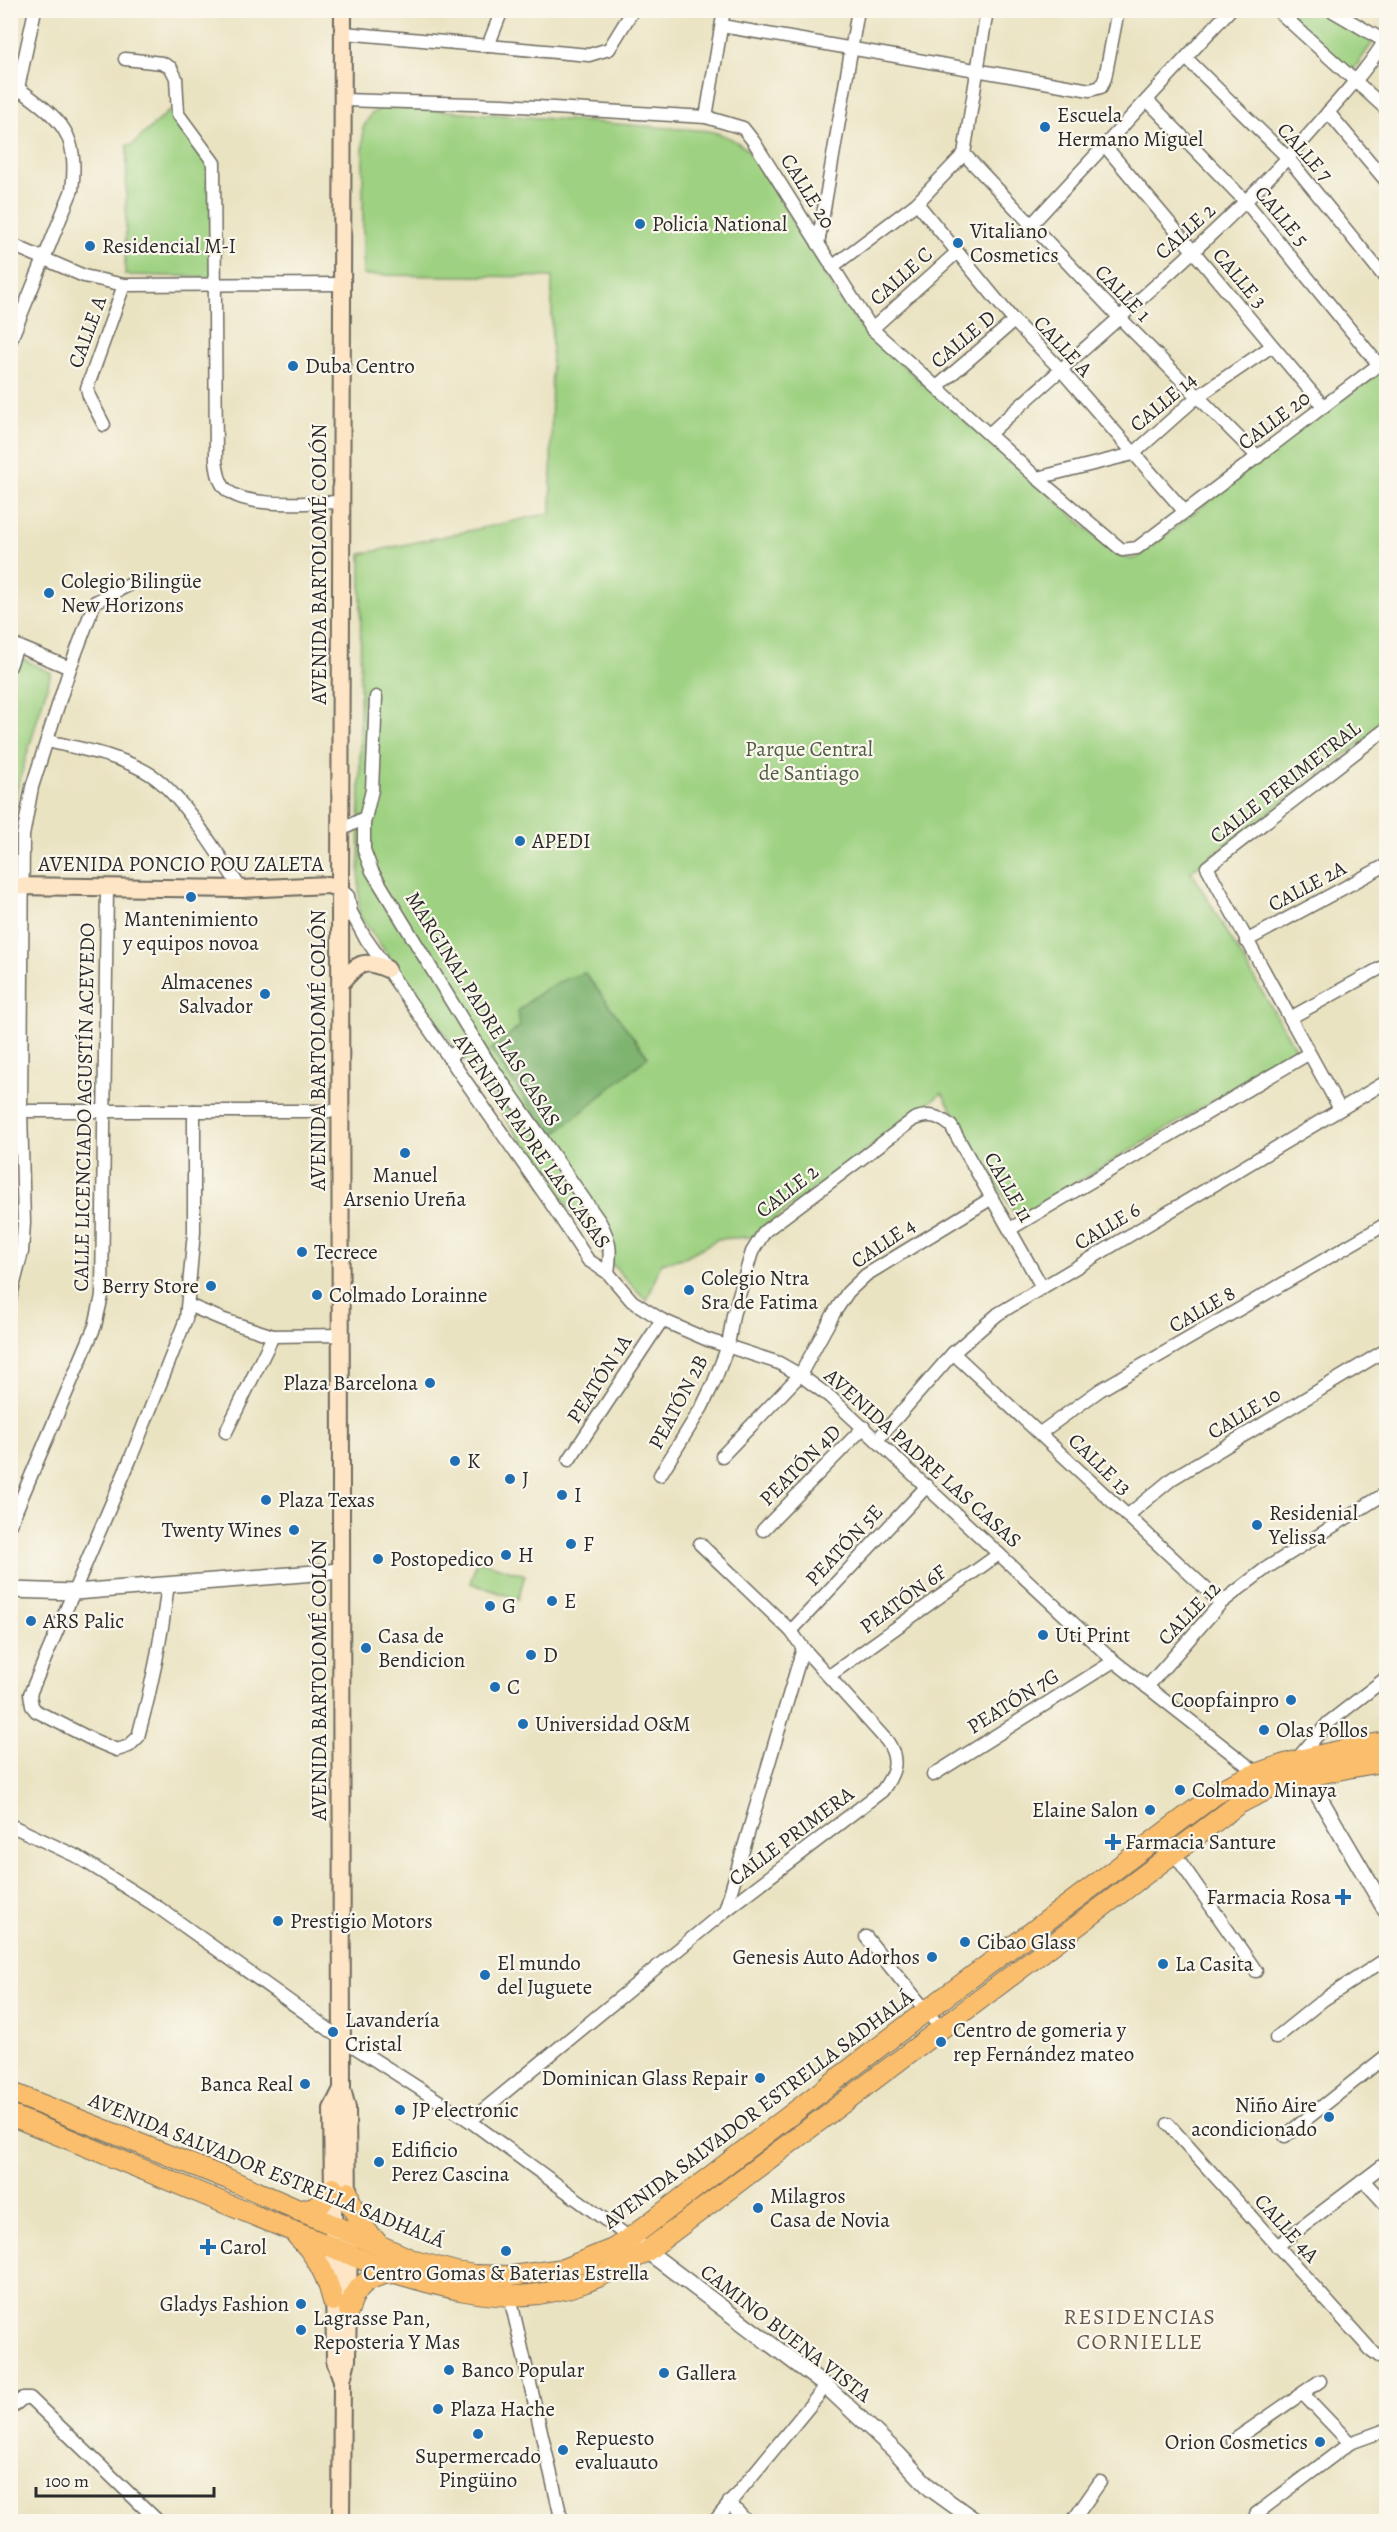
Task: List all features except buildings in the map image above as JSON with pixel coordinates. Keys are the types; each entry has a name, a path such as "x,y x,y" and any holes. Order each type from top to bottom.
{"highway":[{"name":"AVENIDA SALVADOR ESTRELLA SADHALÁ","path":"10,2115 394,2273 454,2290 510,2297 539,2295 566,2289 598,2277 647,2251 1237,1805 1301,1769 1386,1742"},
{"name":"AVENIDA SALVADOR ESTRELLA SADHALÁ","path":"10,2092 228,2180 415,2261 475,2275 511,2276 563,2269 596,2257 630,2238 926,2011 1224,1788 1258,1773 1386,1761"},
{"path":"299,2211 320,2205 340,2190 360,2223 377,2242 391,2251"},
{"path":"293,2232 319,2263 341,2306 362,2285 374,2277 394,2273"}],"main road":[{"name":"AVENIDA BARTOLOMÉ COLÓN","path":"341,2522 342,2380 347,2360 341,2306 340,2230 340,2190 347,2108 342,2089 340,1571 343,10"},
{"name":"AVENIDA PONCIO POU ZALETA","path":"16,886 241,889 328,885 340,889"},
{"path":"342,982 359,965 368,962 387,969"}],"street":[{"path":"10,106 18,88 35,10"},
{"path":"488,46 502,10"},
{"path":"344,33 576,55 600,53 609,49 633,10"},
{"path":"706,117 724,10"},
{"path":"818,243 858,10"},
{"path":"832,267 917,203 964,154 987,10"},
{"path":"722,26 1090,90 1101,87 1105,78 1118,10"},
{"path":"1031,225 1230,10"},
{"path":"1277,10 1386,109"},
{"path":"1331,10 1386,40"},
{"name":"CALLE 2","path":"989,434 1246,202 1328,112 1386,40"},
{"name":"CALLE 7","path":"1186,58 1288,158 1386,279"},
{"path":"125,59 162,63 171,68 176,78 178,114 214,163 216,460 218,475 223,486 238,497 253,501 342,502"},
{"path":"10,342 72,190 74,149 54,115 18,88"},
{"name":"CALLE 20","path":"343,100 503,105 706,117 742,128 754,142 872,329 938,386 1037,478 1116,546 1126,550 1137,548 1383,362"},
{"name":"CALLE 5","path":"1147,100 1246,202 1383,362"},
{"path":"1328,112 1386,181"},
{"name":"CALLE 3","path":"1105,146 1324,407"},
{"name":"CALLE 1","path":"964,154 1119,317 1258,457"},
{"name":"CALLE A","path":"917,203 1014,321 1062,370 1185,512"},
{"path":"10,244 84,276 124,285 342,284"},
{"name":"CALLE C","path":"872,329 956,253"},
{"name":"CALLE A","path":"104,425 87,388 124,285"},
{"name":"CALLE D","path":"938,386 1014,321"},
{"name":"CALLE 14","path":"1037,478 1133,454 1197,397 1272,346"},
{"path":"10,1299 22,1252 24,1223 16,886 23,836 32,787 70,668 95,602 129,585"},
{"path":"10,666 14,645 70,668"},
{"name":"MARGINAL PADRE LAS CASAS","path":"376,697 372,790 366,817 364,850 372,871 475,1040 609,1239 611,1252 608,1273"},
{"name":"CALLE PERIMETRAL","path":"1246,941 1207,867 1386,729"},
{"path":"47,741 98,753 153,776 182,806 241,889"},
{"path":"342,830 366,817"},
{"name":"CALLE 2A","path":"1246,941 1386,865"},
{"name":"CALLE LICENCIADO AGUSTÍN ACEVEDO","path":"10,1525 99,1311 104,1281 107,887"},
{"name":"AVENIDA PADRE LAS CASAS","path":"340,889 348,896 351,912 360,930 588,1260 608,1273 632,1301 662,1320 708,1341 778,1363 800,1375 830,1397 1114,1661 1274,1785"},
{"path":"1246,941 1340,1109"},
{"path":"1290,1018 1386,965"},
{"path":"448,1057 475,1040"},
{"path":"1010,1229 1308,1054"},
{"name":"CALLE 6","path":"877,1440 953,1353 998,1314 1386,1083"},
{"path":"21,1111 342,1111"},
{"path":"168,1584 163,1629 138,1737 129,1746 117,1750 36,1711 30,1701 30,1694 75,1592 178,1343 188,1305 194,1232 194,1111"},
{"name":"CALLE 2","path":"728,1346 741,1284 752,1252 765,1232 914,1119 924,1115 933,1115"},
{"name":"CALLE 11","path":"933,1115 951,1126 1042,1287"},
{"name":"CALLE 4","path":"722,1456 800,1375 848,1292 866,1275 992,1198"},
{"path":"10,1226 24,1223"},
{"name":"CALLE 8","path":"1040,1433 1100,1390 1386,1224"},
{"path":"188,1305 273,1336 342,1335"},
{"name":"PEATÓN 1A","path":"569,1460 662,1320"},
{"path":"226,1432 273,1336"},
{"name":"PEATÓN 2B","path":"660,1475 702,1407 728,1346"},
{"name":"CALLE 10","path":"1127,1516 1173,1478 1386,1350"},
{"name":"CALLE 13","path":"953,1353 1221,1603"},
{"name":"PEATÓN 4D","path":"763,1530 864,1427"},
{"name":"PEATÓN 5E","path":"791,1630 927,1486"},
{"name":"CALLE 12","path":"1147,1687 1221,1603 1274,1563 1386,1493"},
{"name":"CALLE PRIMERA","path":"470,2121 725,1911 882,1791 891,1778 896,1765 894,1751 803,1648 791,1630 700,1544"},
{"name":"PEATÓN 6F","path":"829,1676 999,1554"},
{"path":"10,1590 75,1592 340,1571"},
{"path":"725,1911 803,1648"},
{"name":"PEATÓN 7G","path":"933,1775 1114,1661"},
{"path":"1386,1678 1328,1723 1301,1769 1386,1911"},
{"path":"10,1825 63,1849 159,1908 342,2039 470,2121 630,2238"},
{"path":"1174,1853 1256,1971"},
{"path":"866,1937 941,2029"},
{"path":"1276,2038 1323,2000 1386,1959"},
{"path":"1285,2136 1386,2056"},
{"name":"CALLE 4A","path":"1168,2124 1277,2246 1383,2355"},
{"path":"1277,2246 1386,2163"},
{"path":"1363,2180 1386,2205"},
{"name":"CAMINO BUENA VISTA","path":"630,2238 826,2386 897,2453 931,2489 977,2522"},
{"path":"510,2297 562,2522"},
{"path":"1233,2441 1320,2381"},
{"path":"714,2522 826,2386"},
{"path":"1303,2394 1350,2443"},
{"path":"10,2409 23,2398 30,2398 159,2522"},
{"path":"1256,2514 1350,2443 1386,2430"},
{"path":"1072,2522 1100,2482"},
{"path":"729,2502 747,2522"}],"green space":[{"path":"1284,11 1322,11 1371,38 1373,42 1355,68 1351,70"},
{"name":"Parque Central de Santiago","path":"385,106 710,131 738,142 759,163 838,297 865,332 1117,555 1130,559 1137,558 1299,429 1386,369 1386,724 1191,871 1297,1051 1017,1218 942,1093 751,1237 718,1239 683,1258 661,1263 647,1301 604,1256 359,915 361,554 551,513 552,277 363,275 363,128 371,114"},
{"path":"169,111 210,163 212,277 125,275 127,145 132,145"},
{"path":"11,653 51,673 16,792 11,1049"},
{"path":"585,973 648,1057 551,1137 491,1050 520,1026 518,1011 533,998 557,983"},
{"path":"477,1560 525,1575 518,1599 470,1583"}],"place":[{"name":"Escuela Hermano Miguel","path":"1045,127"},
{"name":"Policia National","path":"640,224"},
{"name":"Vitaliano Cosmetics","path":"958,243"},
{"name":"Residencial M-I","path":"90,246"},
{"name":"Duba Centro","path":"293,366"},
{"name":"Colegio Bilingüe New Horizons","path":"49,593"},
{"name":"APEDI","path":"520,841"},
{"name":"Mantenimiento y equipos novoa","path":"191,897"},
{"name":"Almacenes Salvador","path":"265,994"},
{"name":"Manuel Arsenio Ureña","path":"405,1153"},
{"name":"Tecrece","path":"302,1252"},
{"name":"Berry Store","path":"211,1286"},
{"name":"Colegio Ntra Sra de Fatima","path":"689,1290"},
{"name":"Colmado Lorainne","path":"317,1295"},
{"name":"Plaza Barcelona","path":"430,1383"},
{"name":"K","path":"455,1461"},
{"name":"J","path":"510,1479"},
{"name":"I","path":"562,1495"},
{"name":"Plaza Texas","path":"266,1500"},
{"name":"Residenial Yelissa","path":"1257,1525"},
{"name":"Twenty Wines","path":"294,1530"},
{"name":"F","path":"571,1544"},
{"name":"H","path":"506,1555"},
{"name":"Postopedico","path":"378,1559"},
{"name":"E","path":"552,1601"},
{"name":"G","path":"490,1606"},
{"name":"ARS Palic","path":"31,1621"},
{"name":"Uti Print","path":"1043,1635"},
{"name":"Casa de Bendicion","path":"366,1648"},
{"name":"D","path":"531,1655"},
{"name":"C","path":"495,1687"},
{"name":"Coopfainpro","path":"1291,1700"},
{"name":"Universidad O&M","path":"523,1724"},
{"name":"Olas Pollos","path":"1264,1730"},
{"name":"Colmado Minaya","path":"1180,1790"},
{"name":"Elaine Salon","path":"1150,1810"},
{"name":"Farmacia Santure","path":"1113,1842"},
{"name":"Farmacia Rosa","path":"1343,1897"},
{"name":"Prestigio Motors","path":"278,1921"},
{"name":"Cibao Glass","path":"965,1942"},
{"name":"Genesis Auto Adorhos","path":"932,1957"},
{"name":"La Casita","path":"1163,1964"},
{"name":"El mundo del Juguete","path":"485,1975"},
{"name":"Lavandería Cristal","path":"333,2032"},
{"name":"Centro de gomeria y rep Fernández mateo","path":"941,2042"},
{"name":"Dominican Glass Repair","path":"760,2078"},
{"name":"Banca Real","path":"305,2084"},
{"name":"JP electronic","path":"400,2110"},
{"name":"Niño Aire acondicionado","path":"1329,2117"},
{"name":"Edificio Perez Cascina","path":"379,2162"},
{"name":"Milagros Casa de Novia","path":"758,2208"},
{"name":"Carol","path":"208,2247"},
{"name":"Centro Gomas & Baterias Estrella","path":"506,2251"},
{"name":"Gladys Fashion","path":"301,2304"},
{"name":"Lagrasse Pan, Reposteria Y Mas","path":"301,2330"},
{"name":"Banco Popular","path":"449,2370"},
{"name":"Gallera","path":"664,2373"},
{"name":"Plaza Hache","path":"438,2409"},
{"name":"Supermercado Pingüino","path":"478,2434"},
{"name":"Orion Cosmetics","path":"1320,2442"},
{"name":"Repuesto evaluauto","path":"563,2450"}],"district":[{"name":"RESIDENCIAS CORNIELLE","path":"1140,2330"}]}
